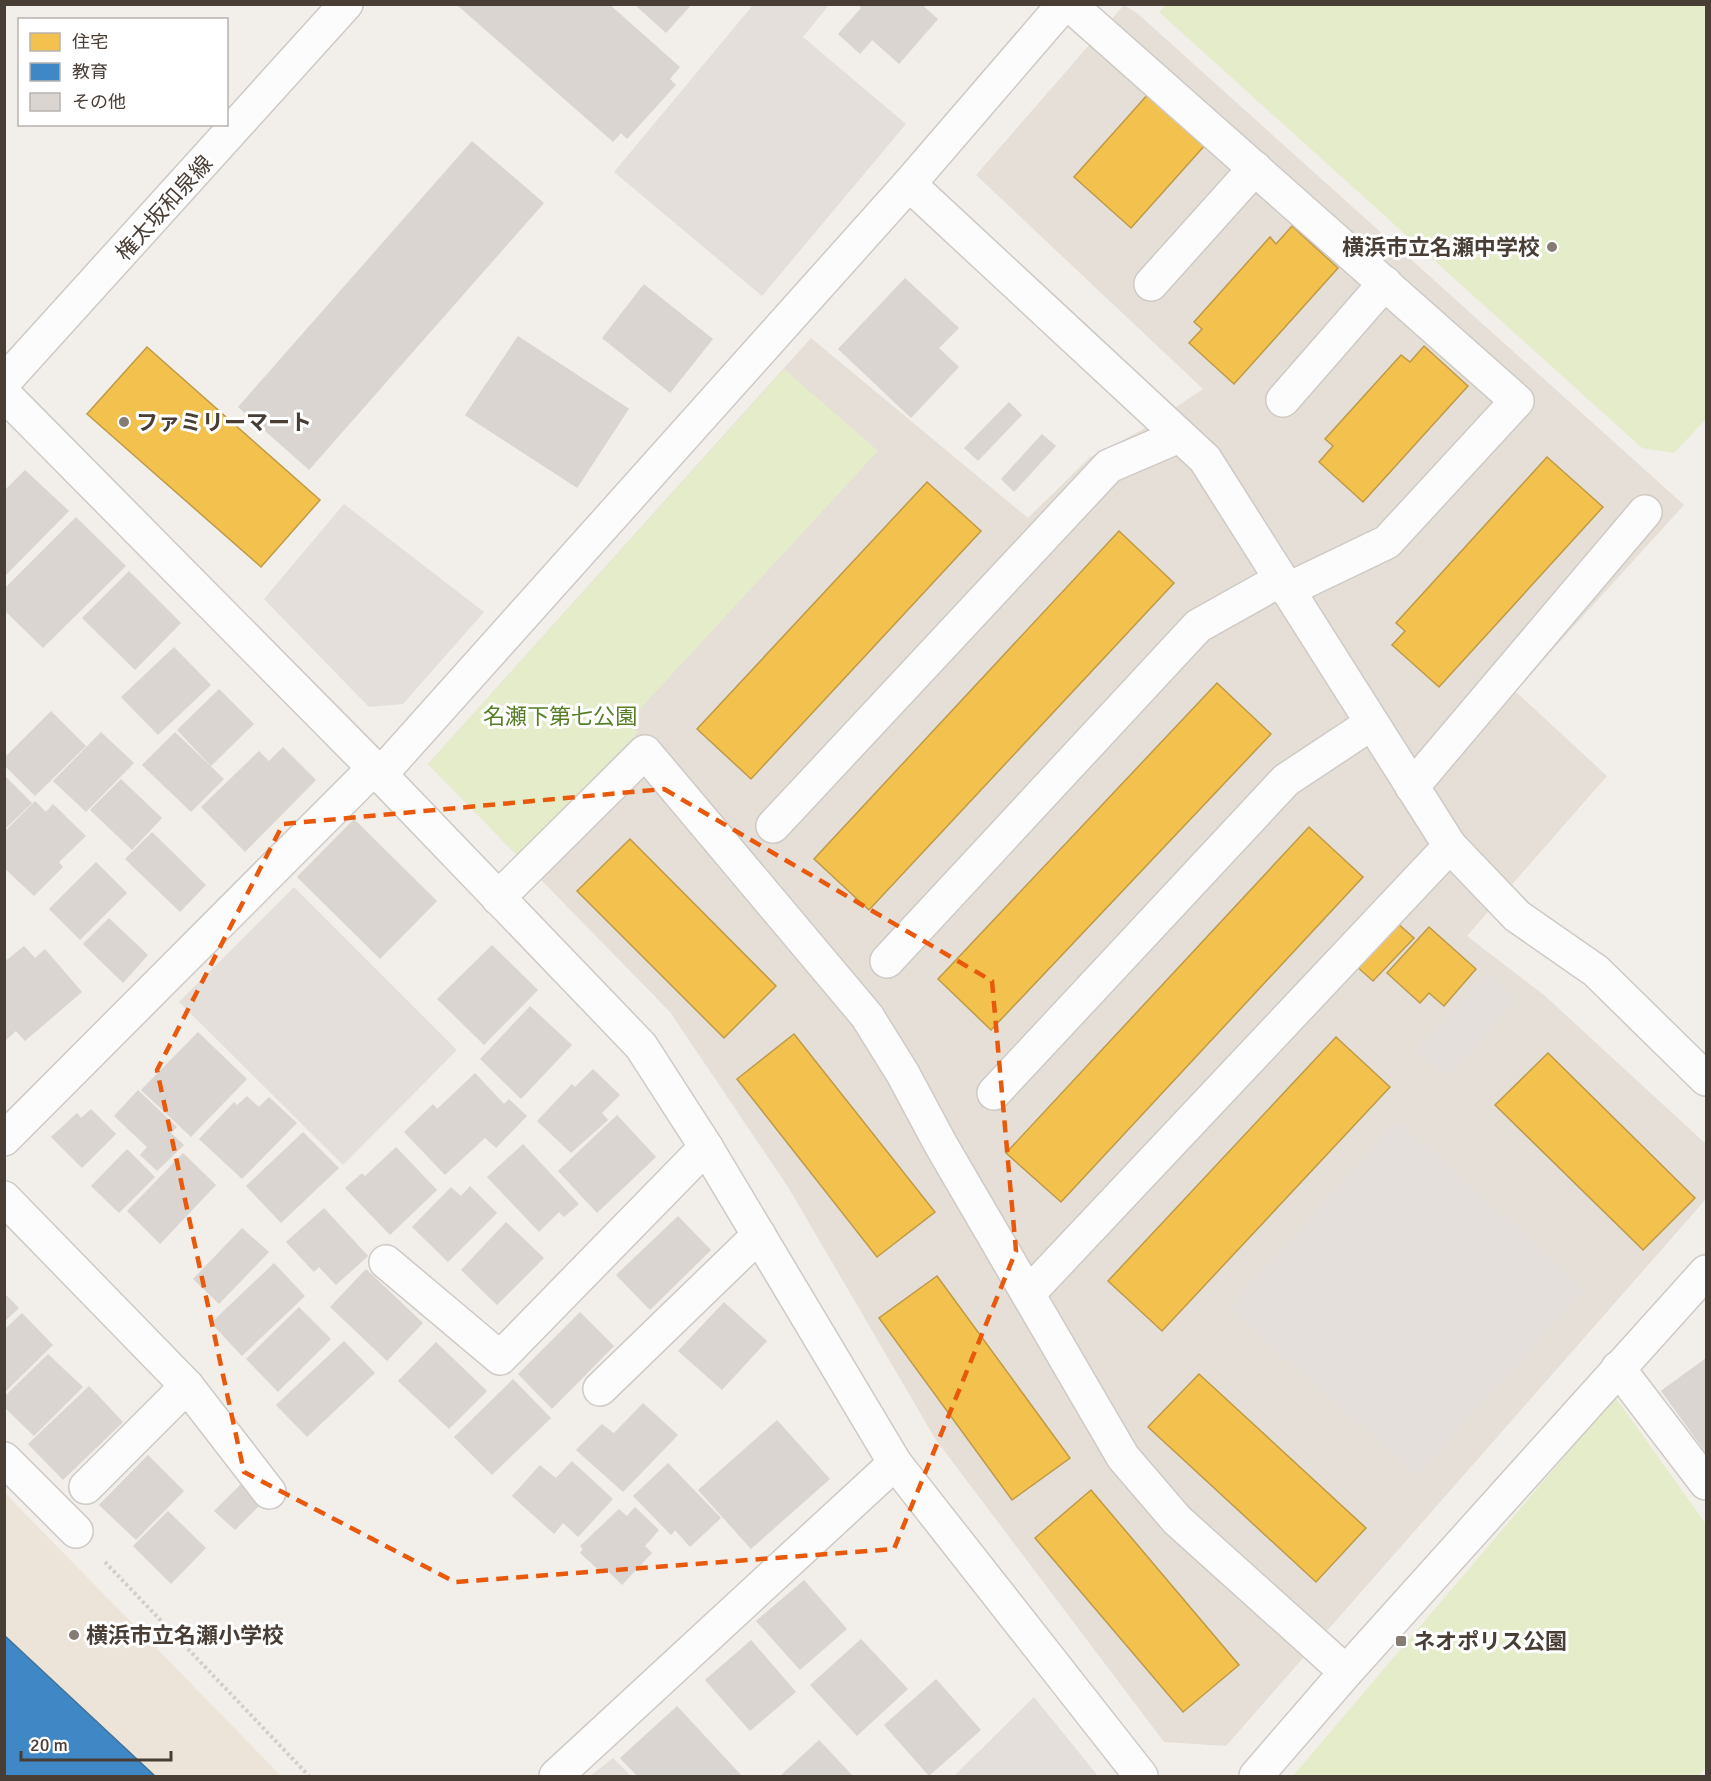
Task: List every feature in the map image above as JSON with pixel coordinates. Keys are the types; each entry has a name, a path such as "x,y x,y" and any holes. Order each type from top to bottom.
{"street":[{"name":"権太坂和泉線","path":"4,382 346,4"},
{"path":"4,1139 377,771 909,184 1064,4"},
{"path":"887,961 1198,626 1284,585 1387,542 1517,401 1069,4"},
{"path":"1151,284 1255,168"},
{"path":"909,184 1205,459 1450,846 1517,916 1596,971 1707,1079"},
{"path":"1283,400 1385,283"},
{"path":"4,394 377,771 641,1046 706,1147 895,1463 1141,1776"},
{"path":"773,826 1109,466 1179,436"},
{"path":"1412,787 1645,512"},
{"path":"994,1093 1286,780 1372,723"},
{"path":"498,898 645,752 867,1016 903,1074 941,1145 1123,1457 1177,1520 1346,1672"},
{"path":"1028,1294 1450,846"},
{"path":"386,1262 500,1358 706,1147"},
{"path":"4,1198 187,1386 269,1492"},
{"path":"600,1389 759,1235"},
{"path":"1256,1776 1618,1368 1707,1272"},
{"path":"1618,1368 1707,1483"},
{"path":"86,1487 187,1386"},
{"path":"4,1460 76,1531"},
{"path":"556,1776 895,1463"}],"path":[{"path":"76,1531 309,1776"}],"highlighted area":[{"path":"664,789 992,981 1016,1251 894,1549 455,1582 244,1472 157,1070 283,824"}],"shaded area":[{"path":"753,5 829,5 803,37 906,124 762,296 614,172"},
{"path":"1124,5 1137,13 1684,505 1515,691 1607,776 1467,936 1544,995 1706,1144 1706,1199 1226,1746 1164,1742 936,1440 788,1187 670,1012 428,764 811,338 1028,518 1090,457 1140,431 1203,389 976,175"},
{"path":"344,504 484,612 403,704 369,707 264,599"},
{"path":"294,887 457,1050 343,1165 179,1002"},
{"path":"1489,973 1518,1000 1445,1077 1415,1049"},
{"path":"1397,1120 1585,1289 1417,1475 1229,1308"},
{"name":"横浜市立名瀬小学校","path":"5,1493 281,1776 5,1776"},
{"path":"1034,1697 1098,1776 954,1776"},
{"path":"613,1758 631,1776 590,1776"}],"green space":[{"name":"横浜市立名瀬中学校","path":"1166,5 1706,5 1706,419 1674,453 1642,448 1159,12"},
{"name":"名瀬下第七公園","path":"784,369 878,451 627,723 638,732 518,856 428,764"},
{"path":"1615,1397 1706,1524 1706,1768 1698,1776 1293,1776"}],"building: 住宅":[{"path":"1149,93 1206,144 1131,228 1074,177"},
{"path":"1292,226 1338,268 1234,384 1189,343 1202,329 1194,322 1270,237 1276,244"},
{"path":"1424,346 1468,386 1363,502 1319,462 1333,446 1325,439 1401,355 1410,362"},
{"path":"147,347 320,500 261,567 87,414"},
{"path":"1547,457 1603,507 1439,687 1392,645 1405,631 1396,623"},
{"path":"927,482 981,531 751,779 697,729"},
{"path":"1119,531 1174,583 869,910 814,859"},
{"path":"1217,683 1271,734 991,1030 938,979"},
{"path":"1309,827 1363,877 1061,1202 1006,1153"},
{"path":"630,839 776,986 724,1038 577,891"},
{"path":"1396,922 1414,938 1373,981 1355,965"},
{"path":"1429,927 1476,969 1444,1006 1429,993 1420,1003 1387,973"},
{"path":"794,1034 935,1212 877,1257 737,1079"},
{"path":"1336,1037 1390,1087 1162,1331 1108,1281"},
{"path":"1548,1053 1695,1198 1643,1250 1495,1105"},
{"path":"937,1276 1070,1458 1012,1500 879,1318"},
{"path":"1199,1374 1366,1528 1316,1582 1148,1427"},
{"path":"1091,1490 1239,1665 1183,1712 1035,1538"}],"building: 教育":[{"path":"4,1635 155,1776 4,1776"}],"building: その他":[{"path":"608,4 679,67 669,79 675,85 627,138 621,132 613,141 458,5"},
{"path":"635,4 691,4 666,32"},
{"path":"859,4 920,4 937,19 899,63 872,39 860,53 839,34 862,8"},
{"path":"472,142 543,203 309,469 239,407"},
{"path":"905,279 958,328 938,348 958,367 911,417 839,349"},
{"path":"644,285 712,339 670,392 603,338"},
{"path":"518,337 628,409 577,487 466,415"},
{"path":"1009,403 1021,415 978,460 965,448"},
{"path":"1042,435 1055,446 1014,491 1002,479"},
{"path":"25,471 68,511 4,576 4,492"},
{"path":"76,518 125,566 43,647 4,609 4,590"},
{"path":"129,572 180,623 135,669 83,618"},
{"path":"174,648 210,685 158,734 122,697"},
{"path":"219,690 253,724 211,765 178,730"},
{"path":"51,712 85,746 35,795 4,764 4,759"},
{"path":"101,733 133,763 86,811 54,781"},
{"path":"175,733 223,779 191,811 143,765"},
{"path":"283,748 315,780 245,851 202,807 259,752 269,762"},
{"path":"4,776 31,803 4,829"},
{"path":"121,780 161,818 132,849 91,810"},
{"path":"35,802 46,813 53,805 85,836 58,862 62,867 34,895 4,867 4,833"},
{"path":"354,820 436,901 380,958 298,877"},
{"path":"152,833 205,885 180,911 126,859"},
{"path":"96,863 126,893 80,939 50,909"},
{"path":"109,919 147,955 123,982 84,944"},
{"path":"492,946 537,990 484,1044 438,999"},
{"path":"24,947 35,959 45,950 81,992 25,1040 16,1030 6,1039 4,963"},
{"path":"530,1007 571,1045 521,1098 481,1059"},
{"path":"198,1033 246,1079 191,1136 142,1090"},
{"path":"593,1070 619,1095 601,1113 607,1120 571,1152 538,1121 572,1085 575,1088"},
{"path":"475,1074 504,1105 509,1100 526,1116 496,1147 485,1137 445,1174 405,1132 433,1105 437,1110"},
{"path":"138,1091 176,1127 170,1133 183,1145 157,1170 141,1155 148,1147 115,1116"},
{"path":"247,1097 259,1108 269,1098 296,1123 242,1178 200,1139 234,1103 237,1106"},
{"path":"91,1110 115,1134 82,1167 52,1137 77,1114 81,1119"},
{"path":"617,1116 655,1157 597,1212 559,1171"},
{"path":"303,1133 338,1168 281,1222 247,1186"},
{"path":"523,1145 578,1204 564,1216 559,1211 539,1231 488,1177"},
{"path":"396,1148 436,1190 390,1234 346,1188 362,1174 365,1177"},
{"path":"127,1150 154,1177 119,1212 92,1186"},
{"path":"183,1154 215,1185 160,1243 128,1211"},
{"path":"470,1187 496,1213 448,1261 413,1227 451,1188 461,1197"},
{"path":"324,1209 367,1256 336,1284 319,1266 314,1271 287,1242"},
{"path":"678,1217 710,1250 650,1309 617,1275"},
{"path":"506,1223 543,1258 497,1304 462,1270"},
{"path":"242,1229 268,1252 219,1303 194,1279"},
{"path":"274,1264 304,1296 242,1355 212,1323"},
{"path":"366,1270 422,1323 387,1360 331,1307"},
{"path":"4,1294 18,1308 4,1321"},
{"path":"724,1303 766,1341 722,1389 679,1351"},
{"path":"299,1308 330,1339 278,1391 247,1359"},
{"path":"580,1313 613,1346 552,1408 519,1374"},
{"path":"22,1314 52,1345 4,1392 4,1331"},
{"path":"344,1342 374,1373 307,1436 277,1405"},
{"path":"436,1343 486,1391 449,1428 399,1381"},
{"path":"48,1355 82,1387 34,1435 4,1406 4,1398"},
{"path":"1706,1359 1706,1452 1662,1391"},
{"path":"513,1380 550,1418 492,1474 455,1437"},
{"path":"89,1387 122,1422 63,1479 29,1444"},
{"path":"643,1404 677,1435 623,1491 577,1450 602,1425 614,1434"},
{"path":"777,1421 829,1479 751,1548 699,1490"},
{"path":"148,1456 183,1491 136,1539 100,1505"},
{"path":"572,1462 612,1499 578,1536 563,1522 554,1533 513,1496 540,1466 556,1479"},
{"path":"668,1464 720,1518 690,1546 675,1529 671,1534 634,1496"},
{"path":"243,1483 263,1501 235,1529 215,1511"},
{"path":"635,1508 658,1530 644,1546 651,1553 622,1584 607,1569 603,1573 581,1553 584,1549 581,1546 619,1510 627,1517"},
{"path":"168,1512 205,1548 171,1583 134,1546"},
{"path":"804,1581 846,1629 800,1669 757,1621"},
{"path":"861,1640 907,1689 857,1735 811,1685"},
{"path":"751,1641 795,1692 750,1730 706,1680"},
{"path":"936,1680 980,1730 929,1775 885,1725"},
{"path":"677,1707 741,1776 638,1776 621,1758"},
{"path":"819,1741 852,1776 781,1776"}],"place":[{"name":"横浜市立名瀬中学校","path":"1552,247"},
{"name":"ファミリーマート","path":"124,422"},
{"name":"横浜市立名瀬小学校","path":"74,1635"},
{"name":"ネオポリス公園","path":"1401,1641"}]}
